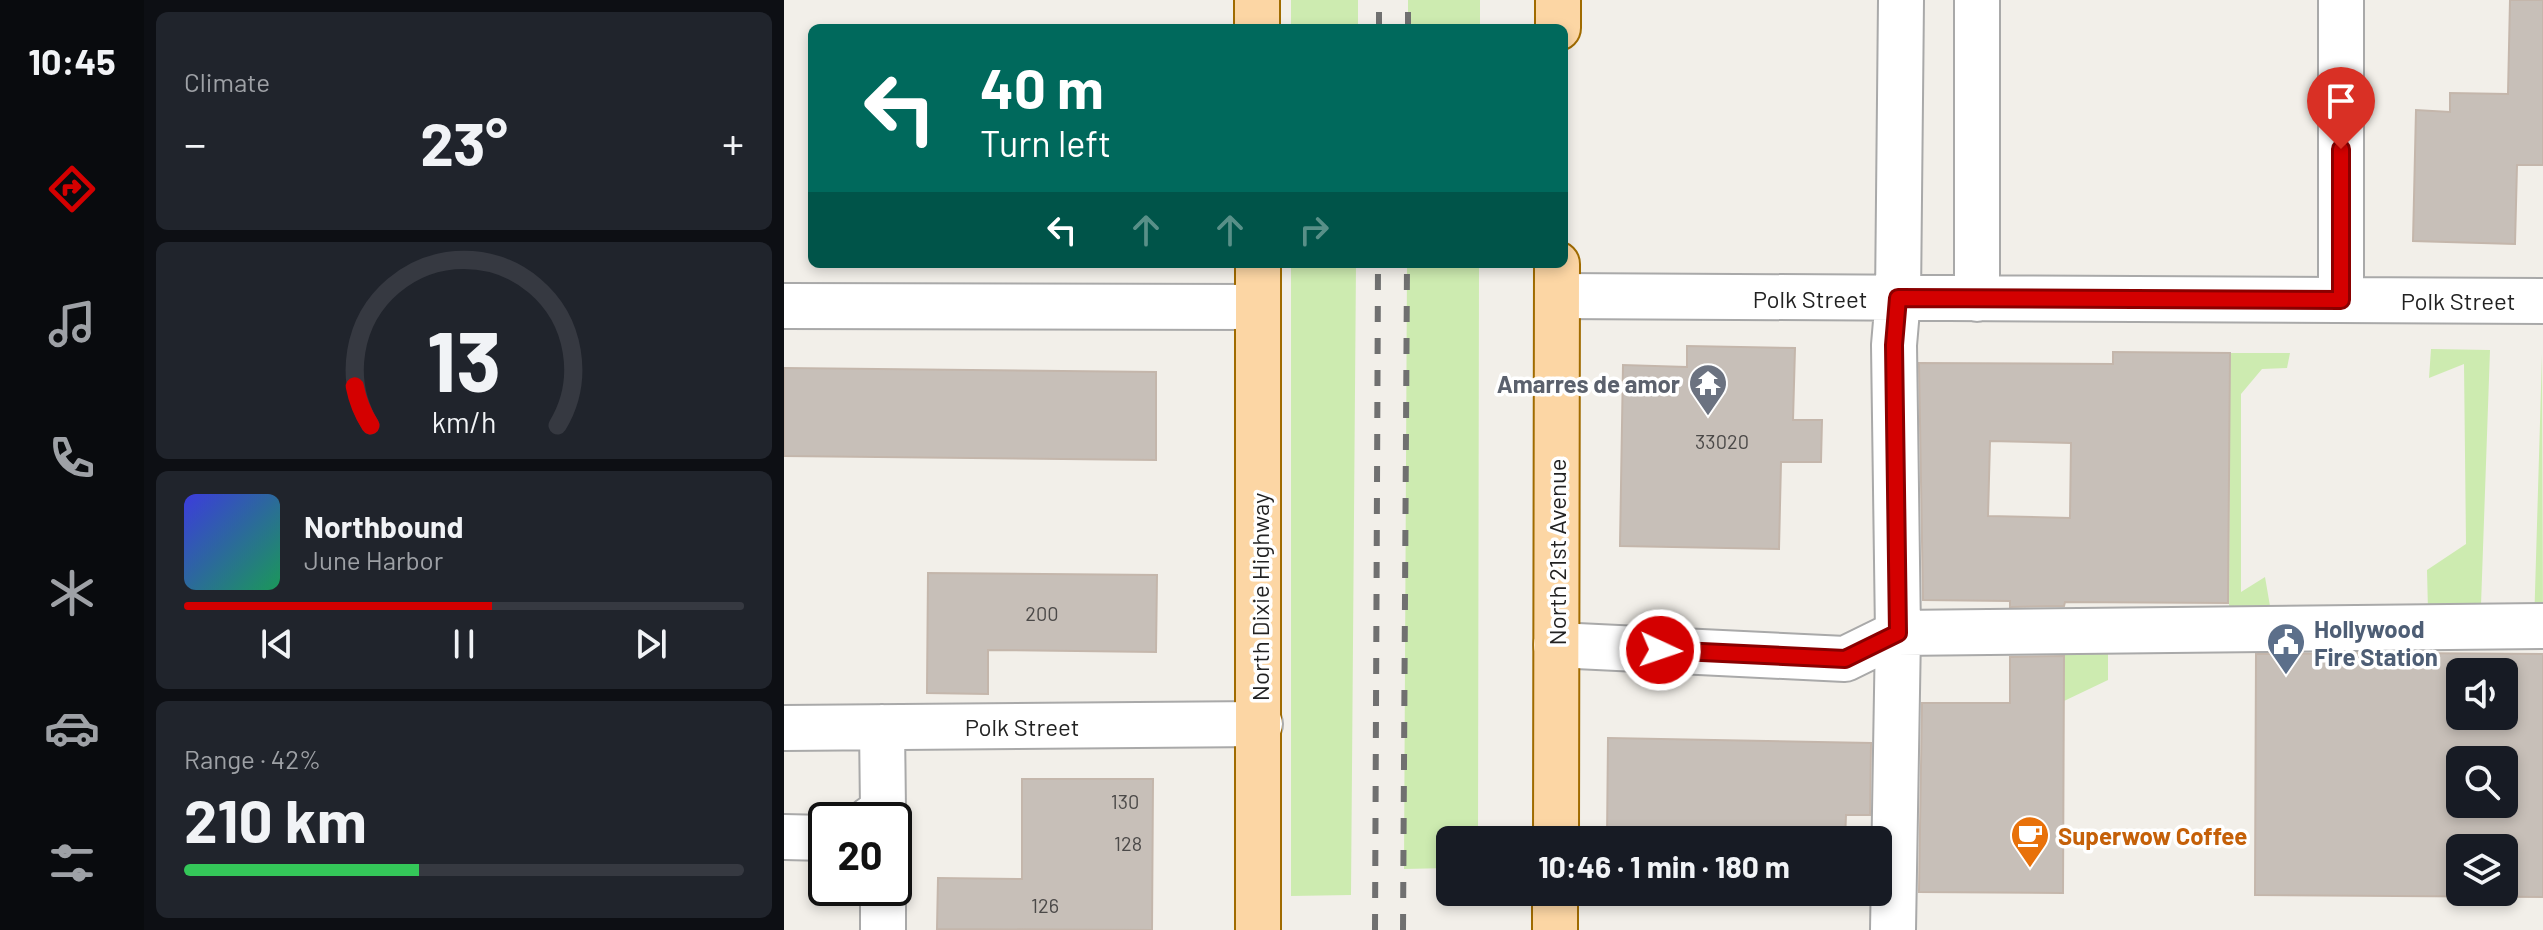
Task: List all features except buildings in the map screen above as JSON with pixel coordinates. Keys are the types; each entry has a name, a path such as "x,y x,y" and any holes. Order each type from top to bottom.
{"main road":[{"path":"1257,0 1257,24"},
{"path":"1558,0 1558,24"},
{"name":"North Dixie Highway","path":"1258,268 1258,930"},
{"name":"North 21st Avenue","path":"1556,826 1557,280"},
{"path":"1555,906 1555,930"}],"street":[{"path":"1893,930 1898,633 1894,345 1898,298 1901,0"},
{"path":"1977,0 1977,299"},
{"path":"2341,0 2341,300"},
{"name":"Polk Street","path":"1557,280 1898,298 2543,301"},
{"path":"784,306 1258,307"},
{"path":"1556,645 1845,659 1898,633 2543,626"},
{"name":"Polk Street","path":"784,728 1260,724"},
{"path":"880,802 882,727"},
{"path":"784,837 808,838"},
{"path":"883,906 883,930"}],"green space":[{"path":"1291,0 1358,0 1358,24 1291,24"},
{"path":"1408,0 1480,0 1480,24 1408,24"},
{"path":"1291,268 1356,268 1351,895 1291,896"},
{"path":"1407,268 1479,268 1478,826 1436,826 1436,868 1404,869"},
{"path":"2431,349 2490,350 2478,627 2229,630 2230,353 2290,353 2287,368 2262,369 2241,394 2241,592 2265,577 2270,606 2428,611 2427,570 2466,544 2464,364 2429,378"},
{"path":"2542,354 2543,625 2534,626"},
{"path":"2068,631 2108,652 2108,680 2064,701 2064,656"}],"railway":[{"path":"1379,0 1379,24"},
{"path":"1408,0 1408,24"},
{"path":"1375,930 1378,268"},
{"path":"1403,930 1407,268"}],"place":[{"name":"Amarres de amor","path":"1708,417"},
{"name":"Hollywood Fire Station","path":"2286,676"},
{"name":"Superwow Coffee","path":"2030,869"}],"route":[{"path":"1660,650 1845,659 1898,633 1894,345 1898,298 2341,300 2341,149"}]}
